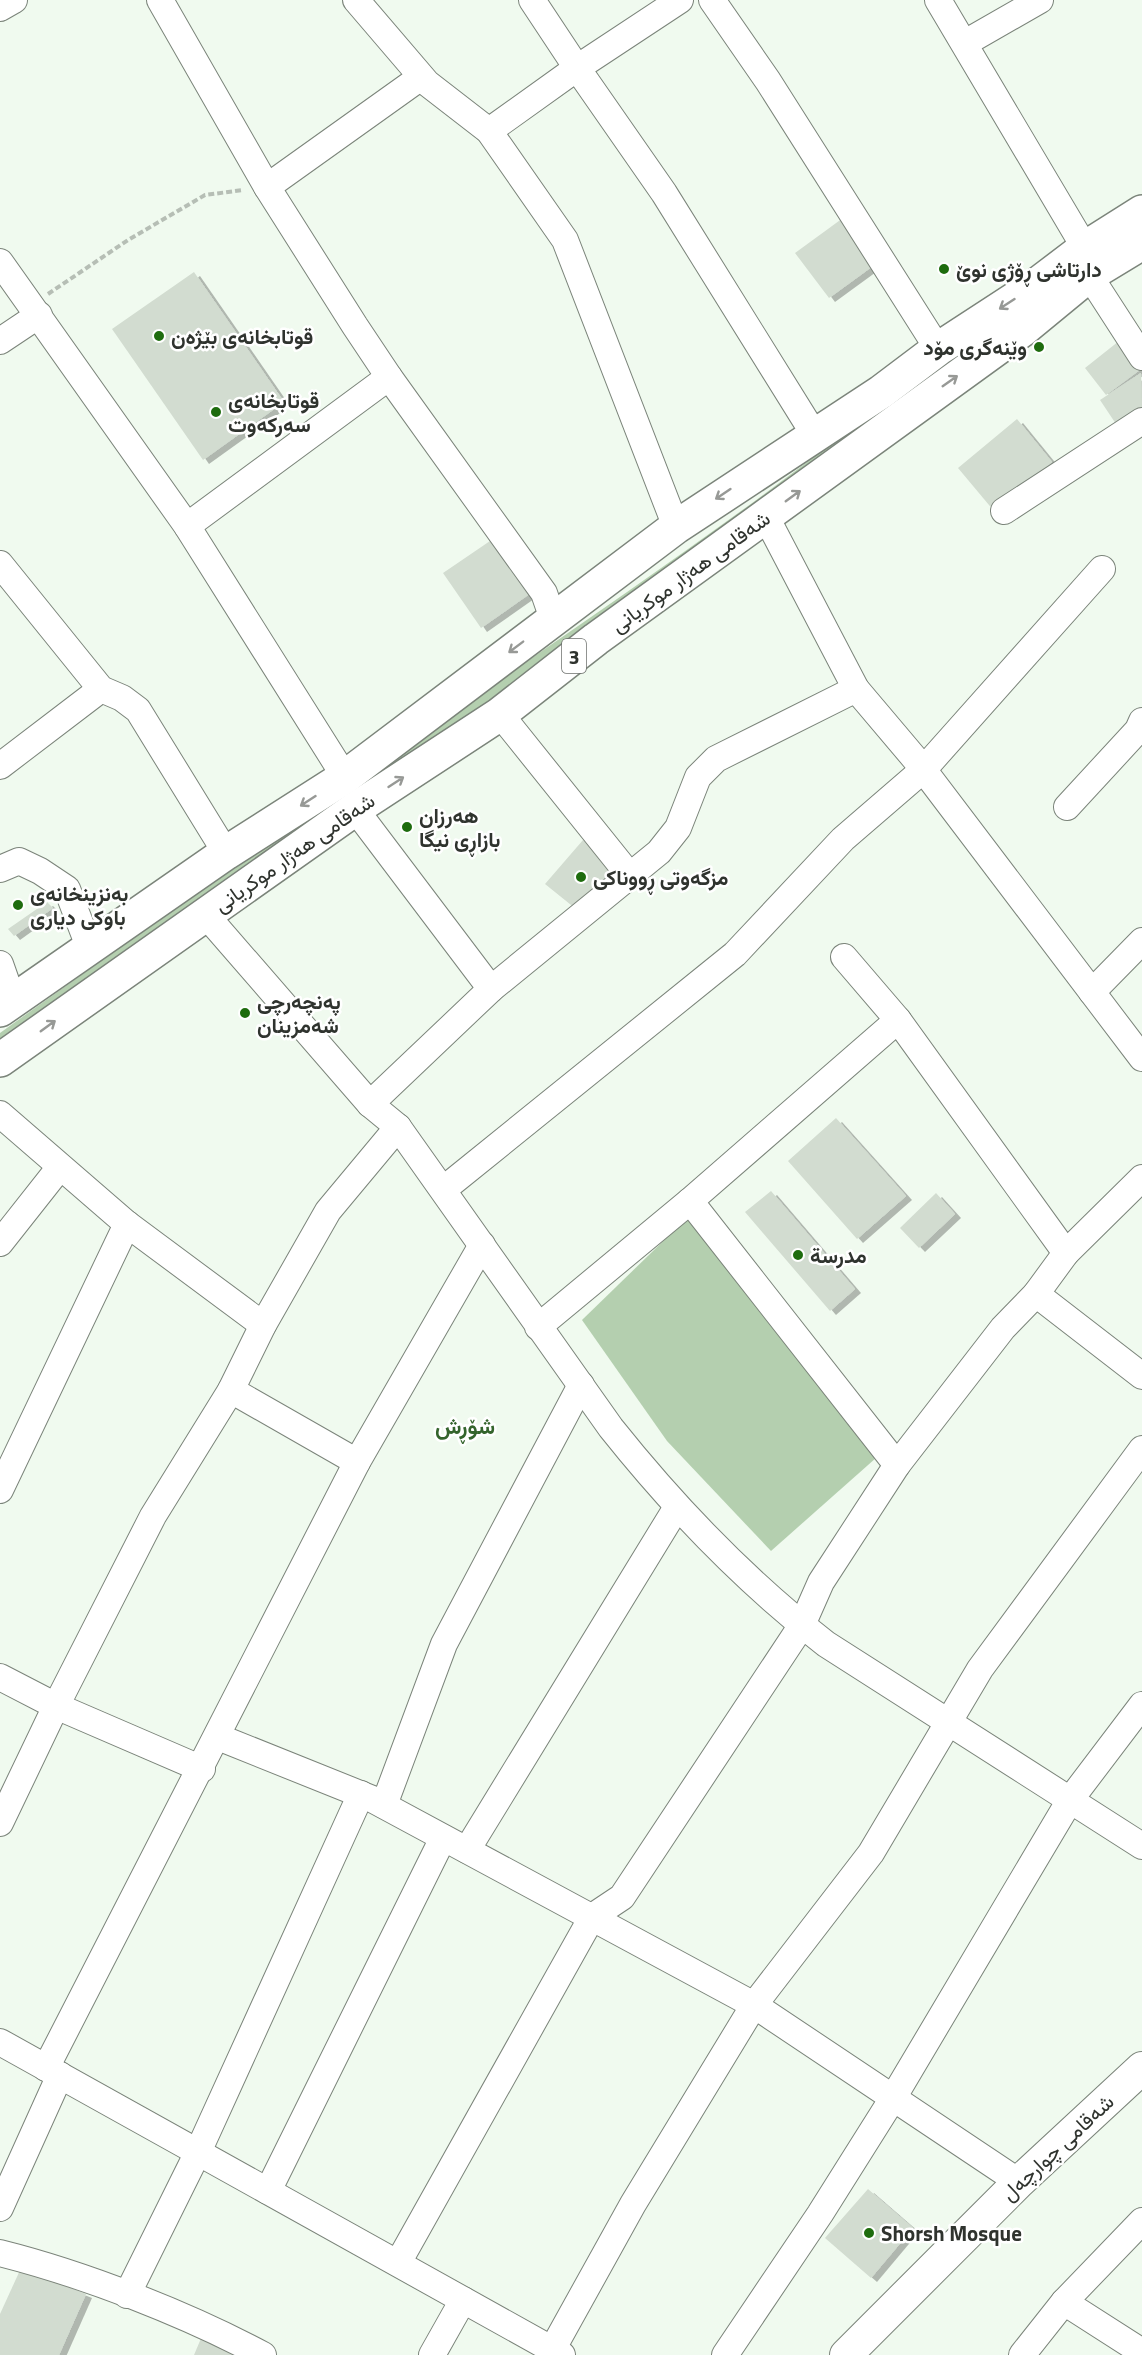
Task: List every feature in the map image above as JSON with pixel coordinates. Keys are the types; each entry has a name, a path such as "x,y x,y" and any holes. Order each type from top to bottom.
{"highway":[{"name":"شەقامی ھەژار موکریانی","path":"0,1060 354,809 500,714 765,515 1021,331 1087,261 1142,212"},
{"name":"شەقامی ھەژار موکریانی","path":"7,1006 226,854 345,777 676,526 889,385 938,349 1035,286 1087,261 1142,243"},
{"path":"889,385 891,397 908,411"},
{"path":"825,427 853,417 857,420 863,434 862,446"}],"main road":[{"name":"شەقامی چوارچەل","path":"846,2355 1019,2182 1142,2068"}],"street":[{"path":"0,8 14,0"},
{"path":"160,0 267,187 389,377 544,593 552,619"},
{"path":"356,0 421,77 489,131 565,240 676,526"},
{"path":"532,0 825,427"},
{"path":"489,131 577,68 680,0"},
{"path":"712,0 768,81 938,349"},
{"path":"938,0 1142,357"},
{"path":"964,43 1040,0"},
{"path":"267,187 421,77"},
{"path":"0,262 187,526 345,777"},
{"path":"0,341 35,310"},
{"path":"187,526 389,377"},
{"path":"1004,511 1142,421"},
{"path":"765,515 856,689 923,770 1142,1058"},
{"path":"0,564 8,591 101,689 122,698 138,710 226,854"},
{"path":"444,1189 735,954 843,839 923,770 1102,569"},
{"path":"0,766 101,689"},
{"path":"370,1104 490,989 659,852 678,828 698,777 716,759 856,689"},
{"path":"500,714 630,876"},
{"path":"1067,807 1141,728"},
{"path":"354,809 490,989"},
{"path":"0,869 19,861 40,871 67,889 90,949"},
{"path":"205,914 370,1104 398,1127 444,1189 538,1327 624,1444 677,1507 736,1566 801,1625 826,1644 1142,1846"},
{"path":"1092,992 1142,941"},
{"path":"844,957 898,1020 1066,1253"},
{"path":"0,964 7,1006"},
{"path":"538,1327 690,1201 898,1020"},
{"path":"0,1114 126,1224 263,1325"},
{"path":"0,1823 56,1706 153,1516 231,1390 263,1325 328,1211 398,1127"},
{"path":"0,1243 60,1167"},
{"path":"398,2263 592,1917 622,1897 801,1625 821,1582 897,1465 1003,1328 1036,1294 1066,1253 1142,1178"},
{"path":"690,1201 897,1465"},
{"path":"0,1490 126,1224"},
{"path":"0,2208 7,2173 53,2072 218,1737 357,1462 482,1245"},
{"path":"1036,1294 1142,1376"},
{"path":"127,2295 373,1800 444,1644 581,1385"},
{"path":"231,1390 357,1462"},
{"path":"0,2042 557,2352 633,2204 754,2005 871,1853 980,1669 1142,1449"},
{"path":"467,1850 677,1507"},
{"path":"0,1677 56,1706 202,1769"},
{"path":"726,2355 820,2214 893,2098 1070,1800 1142,1705"},
{"path":"218,1737 373,1800 754,2005 1019,2182"},
{"path":"268,2192 443,1838"},
{"path":"1022,2355 1064,2302 1142,2221"},
{"path":"0,2253 29,2260 127,2295 262,2355"},
{"path":"432,2355 463,2300"},
{"path":"1064,2302 1142,2352"}],"path":[{"path":"35,310 128,240 205,195 267,187"}],"green space":[{"path":"847,432 850,438 847,445 0,1055 0,1033 324,803 670,562"},
{"path":"687,1218 885,1450 771,1551 667,1441 582,1320"}],"building":[{"path":"843,218 877,263 829,298 795,253"},
{"path":"194,272 284,402 203,460 112,329"},
{"path":"1119,341 1141,369 1106,395 1085,368"},
{"path":"1141,373 1142,416 1120,430 1100,400"},
{"path":"1017,419 1052,462 994,511 958,468"},
{"path":"490,541 528,595 481,628 443,573"},
{"name":"مزگەوتی ڕووناکی","path":"583,840 617,870 581,913 545,884"},
{"path":"47,902 53,908 14,936 8,929"},
{"path":"836,1118 906,1196 857,1239 788,1161"},
{"path":"771,1191 855,1289 830,1311 745,1212"},
{"path":"936,1193 955,1214 919,1248 900,1228"},
{"name":"Shorsh Mosque","path":"868,2189 913,2228 871,2278 825,2238"},
{"path":"21,2268 86,2294 59,2355 0,2355 0,2314"},
{"path":"202,2336 246,2355 194,2355"}],"place":[{"name":"دارتاشی ڕۆژی نوێ","path":"944,269"},
{"name":"قوتابخانەی بێژەن","path":"159,336"},
{"name":"وێنەگری مۆد","path":"1039,347"},
{"name":"قوتابخانەی سەرکەوت","path":"216,412"},
{"name":"هەرزان بازاڕی نیگا","path":"407,827"},
{"name":"مزگەوتی ڕووناکی","path":"581,877"},
{"name":"بەنزینخانەی باوکی دیاری","path":"18,905"},
{"name":"پەنچەرچی شەمزینان","path":"245,1013"},
{"name":"مدرسة","path":"798,1255"},
{"name":"Shorsh Mosque","path":"869,2233"}],"district":[{"name":"شۆڕش","path":"465,1426"}]}
